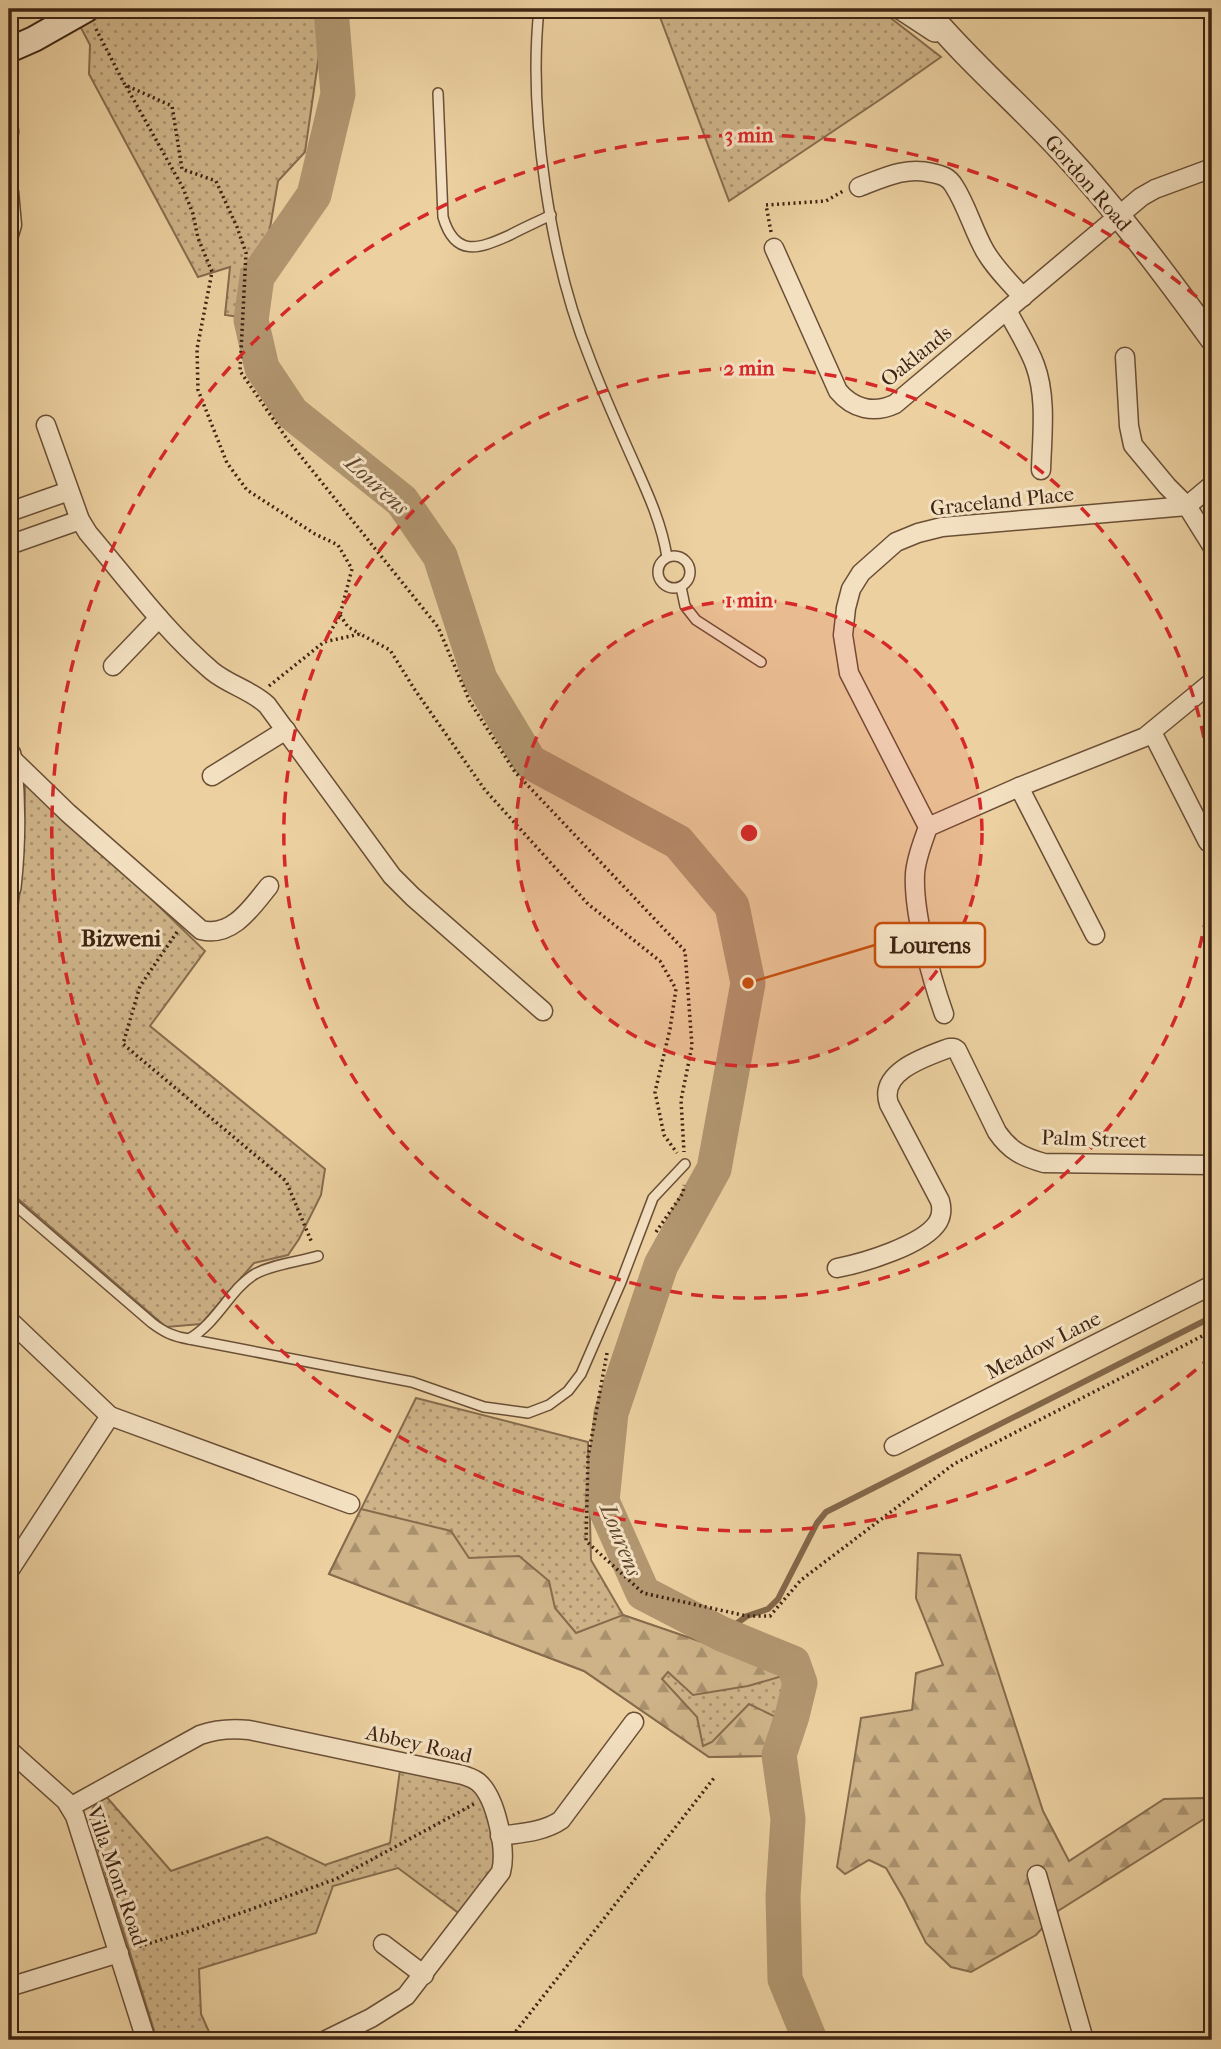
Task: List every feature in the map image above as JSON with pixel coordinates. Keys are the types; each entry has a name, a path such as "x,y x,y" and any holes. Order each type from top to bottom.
{"main road":[{"path":"9,50 86,9"}],"street":[{"name":"Gordon Road","path":"903,9 950,39"},
{"name":"Gordon Road","path":"925,9 950,39 1063,152 1118,215 1158,264 1212,339"},
{"name":"Oaklands","path":"774,248 838,391 852,405 884,409 895,404 1141,197 1155,189 1212,168"},
{"path":"859,187 914,169 943,175 957,190 985,251 1023,297"},
{"path":"9,192 12,214 9,235"},
{"path":"1007,310 1035,364 1040,386 1041,470"},
{"path":"1125,357 1129,426 1133,445 1187,506 1212,546"},
{"path":"46,425 80,520 159,618 213,672 267,705 392,876 543,1012"},
{"path":"1187,506 1212,485"},
{"path":"9,512 69,491"},
{"name":"Graceland Place","path":"928,827 849,673 843,635 846,608 851,589 861,573 896,542 942,527 1187,506"},
{"path":"9,545 80,520"},
{"path":"113,666 159,618"},
{"path":"944,1014 934,986 918,914 915,887 918,857 928,827 1145,737 1212,682"},
{"path":"212,776 286,730"},
{"path":"1152,732 1208,842"},
{"path":"9,756 68,813 201,930 221,930 242,918 269,886"},
{"path":"9,756 13,832 9,887"},
{"path":"1019,787 1095,935"},
{"name":"Palm Street","path":"837,1268 889,1254 932,1230 939,1220 940,1201 889,1104 886,1093 891,1079 899,1072 945,1049 954,1048 960,1055 998,1132 1006,1144 1021,1156 1044,1163 1212,1165"},
{"name":"Meadow Lane","path":"894,1446 1212,1284"},
{"path":"9,1320 110,1416 350,1504"},
{"path":"9,1572 110,1416"},
{"path":"500,1836 544,1828 561,1820 634,1722"},
{"name":"Abbey Road","path":"70,1807 200,1735 216,1729 231,1728 463,1775 477,1781 489,1797"},
{"name":"Villa Mont Road","path":"9,1750 70,1807 79,1825 146,2040"},
{"path":"326,2040 371,2018 406,1996 501,1872 503,1853 489,1797"},
{"path":"1037,1875 1084,2040"},
{"path":"383,1944 424,1975"},
{"path":"9,1987 119,1953"}],"lane":[{"path":"539,9 539,123 551,215 561,263 576,322 656,513 667,557"},
{"path":"438,93 443,217 453,238 460,244 478,248 492,244 551,215"},
{"path":"676,556 688,563 690,576 681,587 667,587 659,576 660,563 667,557 676,556"},
{"path":"681,587 685,606 696,620 761,662"},
{"path":"9,1200 152,1323 172,1336 412,1382 484,1407 528,1413 550,1405 568,1391 581,1374 621,1282 653,1198 685,1164"},
{"path":"189,1339 210,1324 244,1283 255,1274 318,1256"}],"path":[{"path":"86,9 183,188 193,214 198,238 212,272 197,349 198,390 227,463 247,490 315,534 338,545 352,569 340,615 324,642 256,696"},
{"path":"125,85 172,106 182,169 216,181 237,227 246,253 240,371 287,439 438,627 470,702 515,772 685,951 692,1046 681,1100 687,1167 683,1193 652,1237"},
{"path":"774,248 765,205 826,201 849,187 859,187"},
{"path":"340,615 348,627 390,650 485,790 588,904 660,961 676,989 670,1029 655,1092 664,1135 685,1164"},
{"path":"324,642 360,634"},
{"path":"186,919 140,986 124,1044 285,1181 318,1256"},
{"path":"608,1349 588,1457 586,1541 643,1593 747,1616 770,1616 801,1580 954,1464 1212,1331"},
{"path":"509,2040 714,1778"},
{"path":"119,1953 336,1879 489,1797"}],"green space":[{"path":"110,9 320,9 323,27 305,152 278,181 269,234 252,273 247,318 225,315 230,267 198,277 89,74 90,45 80,26"},
{"path":"657,9 879,9 941,57 729,201"},
{"path":"25,783 32,783 205,951 150,1026 325,1169 321,1195 288,1255 254,1263 201,1324 166,1327 9,1191 9,949 20,888"},
{"path":"416,1398 588,1442 591,1560 623,1615 766,1664 786,1675 780,1719 763,1756 709,1757 584,1671 329,1574"},
{"path":"361,1509 451,1531 469,1558 519,1556 549,1581 555,1608 576,1633 623,1615 766,1664 786,1675 748,1686 693,1695 668,1672 662,1679 697,1717 703,1746 712,1742 749,1704 780,1719 763,1756 709,1757 584,1671 329,1574"},
{"path":"918,1553 960,1555 1043,1811 1069,1861 1164,1799 1204,1798 1212,1814 1058,1911 1036,1935 971,1972 951,1967 926,1943 886,1868 869,1860 845,1874 837,1867 861,1718 912,1710 916,1673 943,1665 916,1598"},
{"path":"400,1770 467,1784 473,1787 484,1802 496,1852 494,1868 460,1914 398,1868 333,1886 316,1933 199,1969 201,2014 210,2034 198,2040 157,2040 91,1827 91,1813 100,1798 104,1794 171,1871 267,1837 325,1865 390,1843"}],"waterway":[{"name":"Lourens","path":"331,9 338,94 314,195 257,277 251,320 262,368 292,413 402,501 440,556 480,679 530,762 678,842 732,906 748,983 714,1169 661,1265 611,1413 602,1501 643,1593 722,1634 793,1663 800,1683 779,1755 788,1819 783,1896 785,1979 810,2040"},
{"path":"722,1634 747,1616 768,1609 778,1599 817,1523 826,1512 1212,1317"}],"place":[{"name":"Lourens","path":"748,983"}],"district":[{"name":"Bizweni","path":"121,938"}]}
